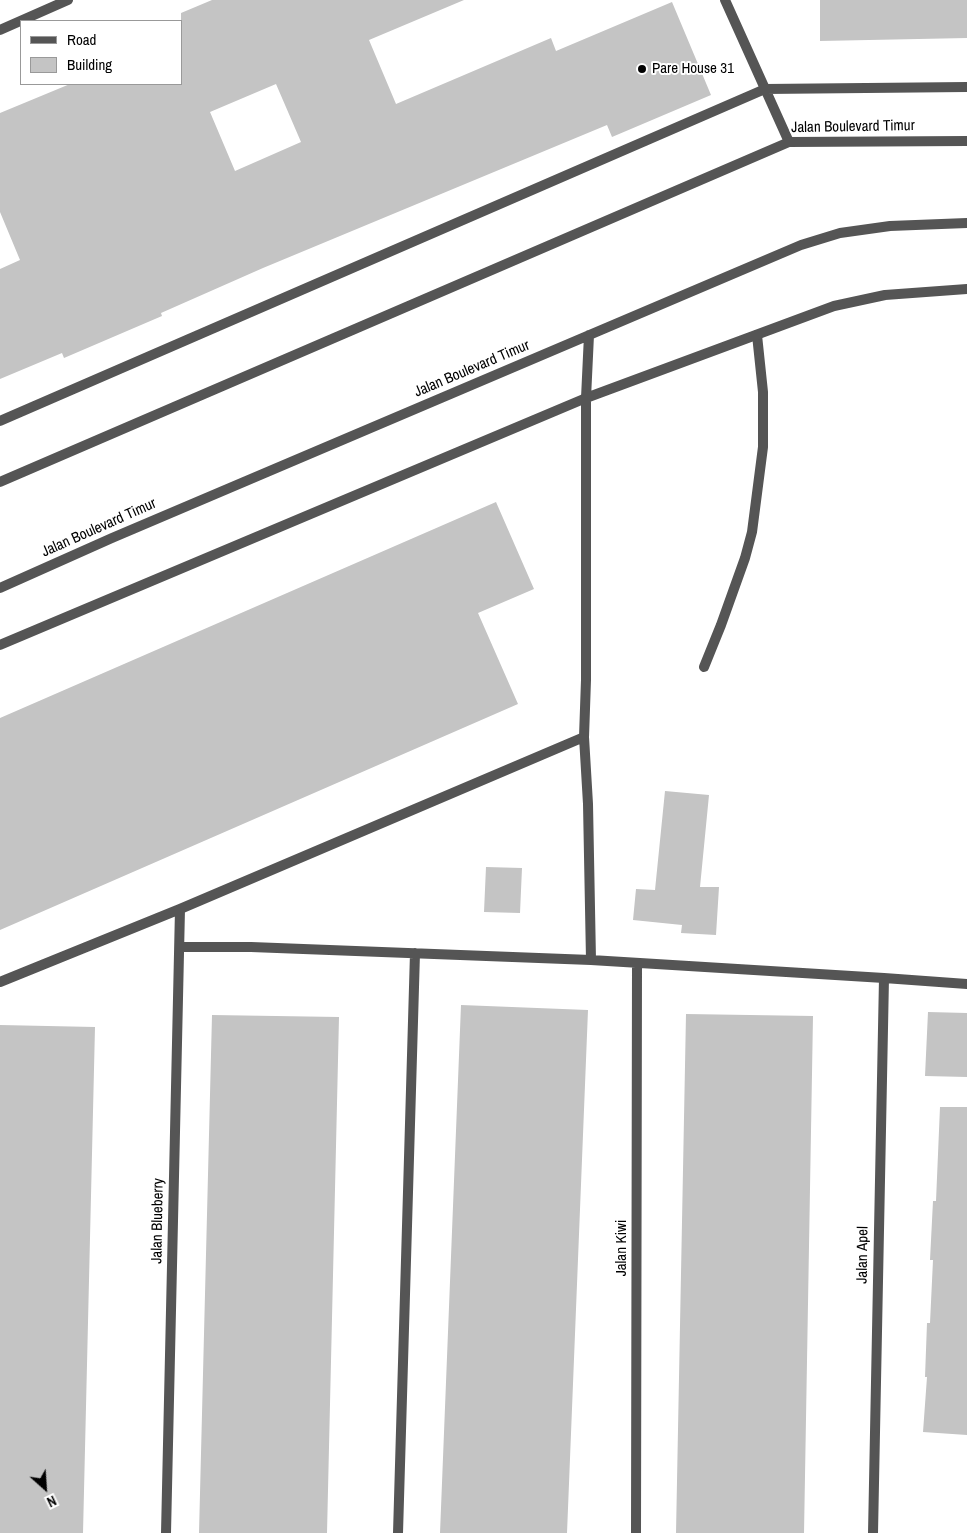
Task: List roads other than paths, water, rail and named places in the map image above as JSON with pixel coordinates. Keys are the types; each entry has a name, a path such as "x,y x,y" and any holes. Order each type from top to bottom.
{"street":[{"path":"23,20 68,0"},
{"path":"725,0 789,142"},
{"path":"0,30 20,21"},
{"path":"0,420 765,89 967,87"},
{"name":"Jalan Boulevard Timur","path":"0,482 789,142 967,141"},
{"name":"Jalan Boulevard Timur","path":"0,588 112,538 801,245 840,233 890,226 967,223"},
{"path":"0,645 586,398 834,306 885,295 967,289"},
{"path":"590,335 586,398 586,680 584,737 588,804 591,960"},
{"path":"704,667 745,558 752,532 763,448 763,392 756,336"},
{"path":"0,982 180,909 584,737"},
{"name":"Jalan Blueberry","path":"166,1533 180,909"},
{"path":"180,947 251,947 591,960 967,984"},
{"path":"398,1533 415,953"},
{"name":"Jalan Kiwi","path":"636,1533 638,964"},
{"name":"Jalan Apel","path":"873,1533 884,978"}],"place":[{"name":"Pare House 31","path":"642,69"}]}
